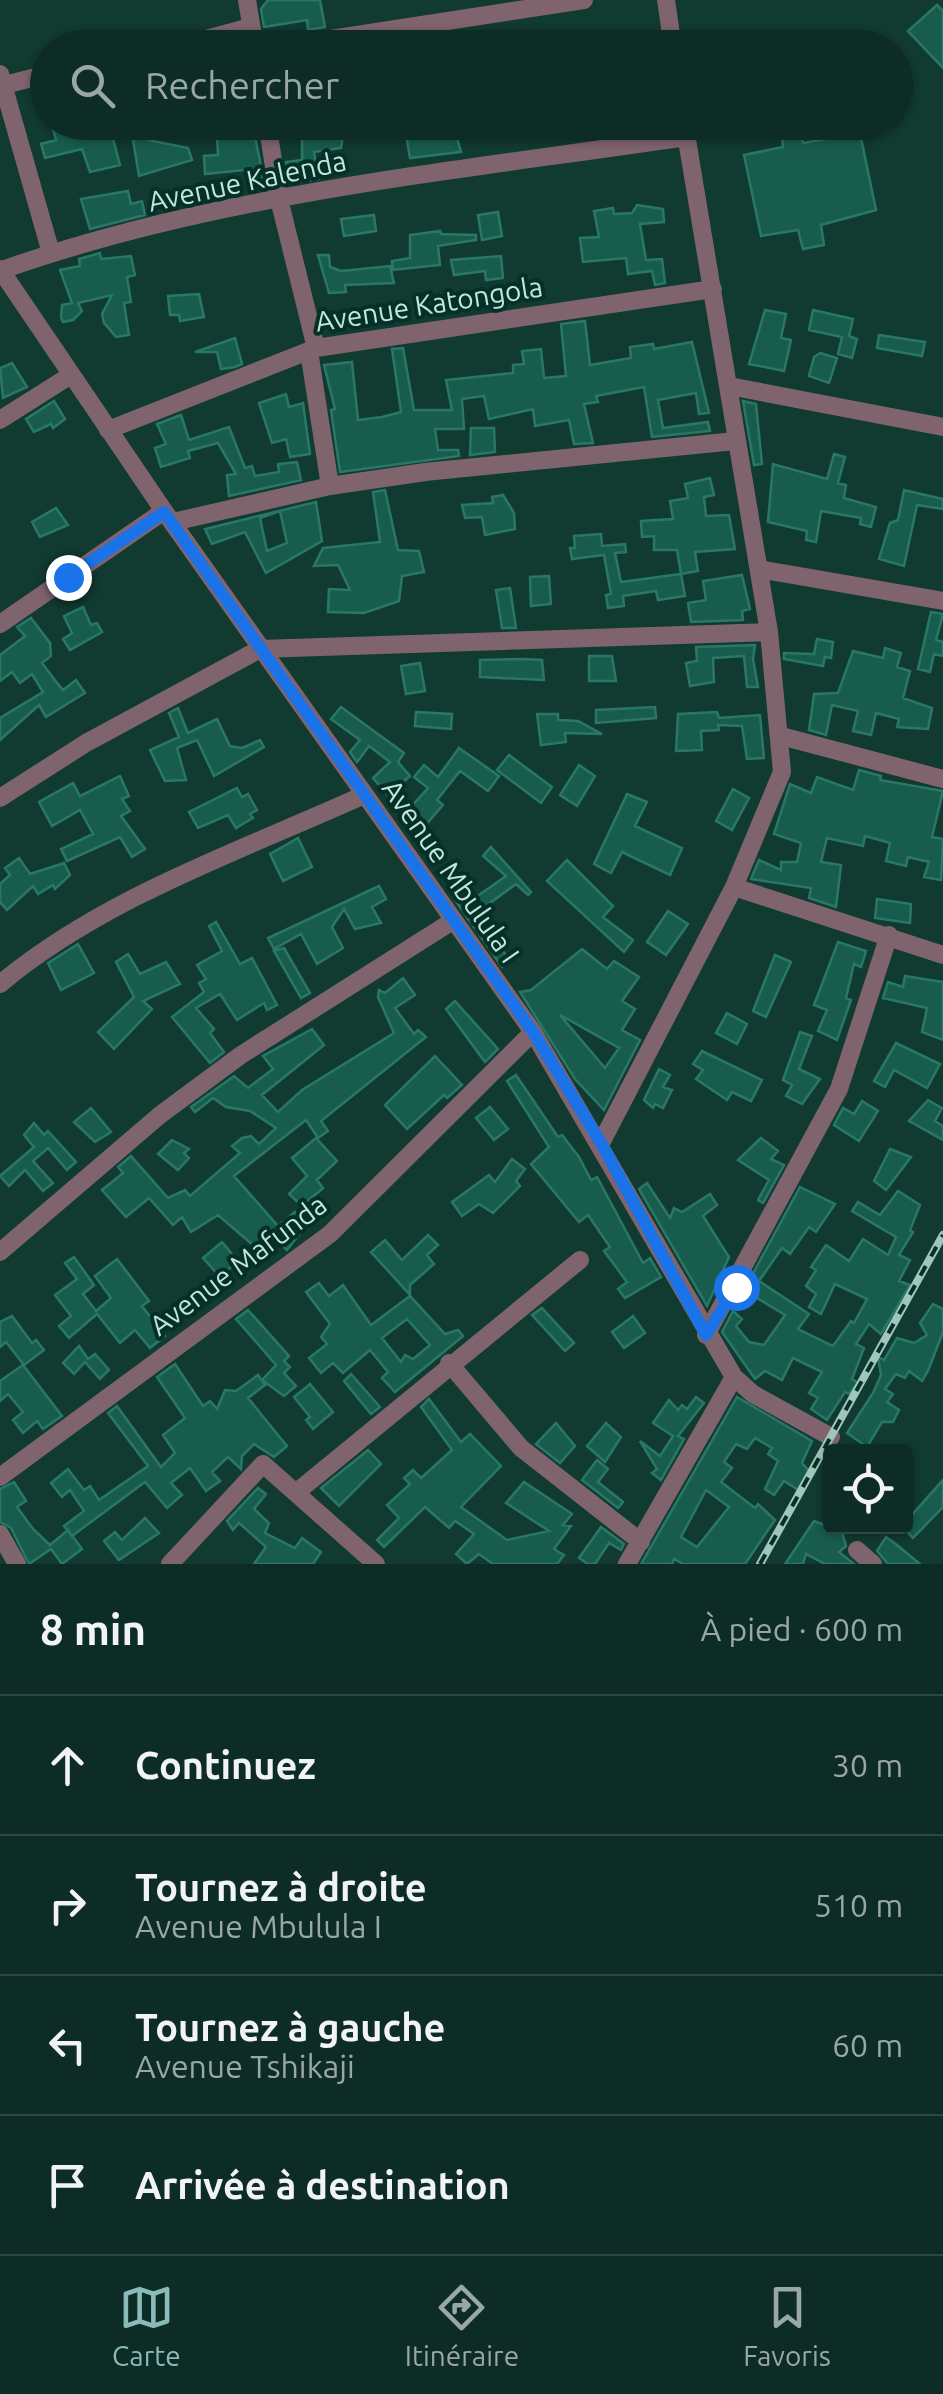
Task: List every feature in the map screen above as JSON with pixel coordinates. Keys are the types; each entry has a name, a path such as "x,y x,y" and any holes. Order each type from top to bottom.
{"street":[{"path":"248,0 252,30"},
{"path":"389,30 584,0"},
{"path":"666,0 670,30"},
{"path":"240,30 251,27"},
{"path":"30,77 2,81 51,253"},
{"path":"270,140 312,350 330,486"},
{"name":"Avenue Kalenda","path":"1,270 51,253 279,199 626,140"},
{"path":"601,1143 734,887 782,772 770,632 687,140"},
{"name":"Avenue Mbulula I","path":"1,270 260,649 533,1032 601,1143 706,1335 734,1377 753,1394 831,1437"},
{"name":"Avenue Katongola","path":"108,430 312,350 712,289"},
{"path":"0,420 71,376"},
{"path":"729,386 943,428"},
{"path":"0,624 169,517 330,486 735,440"},
{"path":"759,568 943,601"},
{"path":"0,798 86,743 260,649 770,632"},
{"path":"781,736 943,779"},
{"path":"0,984 59,942 141,896 364,795"},
{"path":"734,887 943,955"},
{"path":"0,1252 160,1114 242,1055 451,922"},
{"path":"706,1335 839,1089 889,935"},
{"name":"Avenue Mafunda","path":"0,1478 330,1234 533,1032"},
{"path":"298,1491 449,1363 580,1260"},
{"path":"449,1363 521,1448 641,1542"},
{"path":"627,1564 734,1377"},
{"path":"170,1564 258,1466 265,1464 376,1564"},
{"path":"0,1534 17,1564"},
{"path":"857,1550 873,1564"}],"building":[{"path":"268,0 320,0 325,27 308,30 307,20 264,27 261,9"},
{"path":"937,5 943,11 943,68 913,36 913,30 909,30"},
{"path":"56,140 113,140 120,165 90,172 82,149 45,158 41,144"},
{"path":"133,140 188,148 192,160 139,176"},
{"path":"217,140 256,140 264,181 255,182 253,169 205,174 204,156 218,155"},
{"path":"302,140 342,140 341,148 314,152 318,179 289,184 286,162 302,160"},
{"path":"407,140 458,140 461,152 410,158"},
{"path":"782,140 861,140 876,210 821,225 824,245 803,249 798,230 761,236 744,155 783,147"},
{"path":"128,191 131,204 142,201 145,215 90,229 81,199"},
{"path":"637,205 663,209 664,222 640,224 646,260 662,259 665,283 655,285 652,271 628,274 626,258 583,262 580,238 599,237 594,211 613,208 614,214 632,213"},
{"path":"498,212 502,236 482,240 478,215"},
{"path":"374,215 376,231 344,236 341,219"},
{"path":"440,231 476,235 476,240 438,246 440,265 393,270 392,261 410,258 410,235"},
{"path":"100,253 101,259 131,256 135,275 127,277 131,302 124,303 129,335 116,337 104,323 102,314 112,295 78,303 82,311 73,320 63,322 61,317 62,305 72,303 60,270 80,266 79,259"},
{"path":"318,255 329,255 330,267 341,271 390,266 394,283 345,285 346,292 329,293"},
{"path":"501,256 503,278 486,280 485,271 454,275 451,260"},
{"path":"199,294 204,317 180,321 179,315 170,315 168,296"},
{"path":"765,310 786,314 781,338 791,340 784,371 749,364"},
{"path":"813,310 853,319 849,336 857,339 852,358 838,354 842,337 809,330"},
{"path":"585,321 590,365 631,358 630,347 653,344 654,349 692,342 709,413 699,414 696,393 658,400 663,428 708,422 710,431 652,437 644,387 596,396 598,402 584,404 593,443 574,444 569,420 535,426 533,409 489,419 484,396 462,399 464,429 435,429 438,450 458,450 459,456 340,472 331,410 335,409 324,365 352,362 358,420 382,417 401,412 392,349 403,348 414,410 452,410 446,380 513,373 513,365 524,364 522,351 541,349 544,378 566,376 561,324"},
{"path":"879,335 925,342 922,356 877,348"},
{"path":"235,338 242,364 235,367 221,369 217,352 195,352"},
{"path":"820,353 837,358 829,383 809,376 814,357"},
{"path":"12,363 27,387 3,398 0,368"},
{"path":"286,394 289,407 303,403 310,454 290,457 286,439 272,443 259,403"},
{"path":"54,401 65,419 53,428 51,424 34,432 26,419"},
{"path":"743,401 756,404 762,464 754,465"},
{"path":"181,415 189,440 229,427 245,468 252,466 255,476 279,472 278,464 297,462 301,480 229,496 227,475 236,474 218,443 188,451 190,458 161,467 155,448 166,444 157,424"},
{"path":"471,428 494,428 495,452 470,455"},
{"path":"834,454 845,457 838,483 846,485 844,498 876,507 871,527 860,524 861,518 821,511 816,542 806,540 807,531 768,522 773,464 827,479"},
{"path":"710,478 714,495 704,497 706,516 729,515 735,549 695,552 698,571 681,574 677,550 654,550 654,536 642,537 641,521 673,519 670,501 688,498 685,484"},
{"path":"385,490 398,550 419,551 424,572 402,576 399,601 364,613 328,612 329,589 350,590 338,565 314,566 323,548 380,542 373,492"},
{"path":"904,490 943,499 943,509 917,505 904,566 879,559 890,523 898,520"},
{"path":"503,495 514,513 515,529 485,535 482,517 465,518 462,505 493,503 492,497"},
{"path":"316,502 322,541 266,573 245,532 212,544 205,529","holes":["280,511 287,543 267,551 260,518"]},
{"path":"56,508 68,525 40,537 32,522"},
{"path":"601,534 602,546 625,544 626,552 615,553 621,582 681,574 685,596 658,600 656,591 623,596 624,606 608,608 606,595 611,594 604,555 572,559 570,548 575,548 574,536"},
{"path":"742,575 750,609 742,611 743,620 691,622 688,603 706,600 703,581"},
{"path":"549,576 551,604 531,606 530,577"},
{"path":"510,588 516,628 502,628 496,590"},
{"path":"83,607 91,625 97,623 102,632 70,650 63,639 72,633 64,616"},
{"path":"931,612 943,614 936,640 943,642 943,656 934,654 930,672 918,669"},
{"path":"31,618 50,643 51,656 42,663 63,690 76,680 85,693 46,717 39,705 0,740 0,718 43,692 32,674 20,683 12,672 0,681 0,655 25,636 17,627"},
{"path":"817,639 833,642 831,658 825,657 823,666 784,659 784,653 814,654"},
{"path":"755,645 758,687 747,687 744,656 713,658 714,682 690,686 686,663 697,661 696,647"},
{"path":"885,648 901,653 897,667 910,671 903,698 932,708 928,729 897,727 899,719 876,713 871,735 853,731 858,711 832,705 826,735 809,730 814,694 838,693 853,651 883,658"},
{"path":"589,656 612,656 616,681 589,681"},
{"path":"480,660 542,660 544,680 480,677"},
{"path":"420,663 425,691 406,694 401,666"},
{"path":"341,707 404,753 398,762 410,776 388,795 373,778 390,762 369,746 357,762 350,752 360,740 331,719"},
{"path":"655,707 656,718 596,723 596,710"},
{"path":"178,708 188,733 217,719 230,746 242,748 260,740 264,747 214,776 197,740 177,748 186,780 165,781 150,750 179,737 169,713"},
{"path":"416,712 452,714 451,729 415,726"},
{"path":"717,712 719,718 760,715 764,758 747,759 742,726 718,725 719,730 701,731 702,750 676,751 678,714"},
{"path":"537,714 558,714 558,720 578,721 602,734 565,733 566,742 541,745"},
{"path":"459,748 499,776 488,791 460,771 437,800 443,805 423,828 409,816 413,811 410,808 428,788 414,777 424,765 438,777"},
{"path":"509,755 552,787 541,803 497,770"},
{"path":"579,765 595,776 577,806 560,795"},
{"path":"859,770 881,776 880,780 943,791 932,837 943,839 941,880 924,877 929,862 908,857 906,866 886,861 890,843 865,836 863,846 827,838 821,862 841,865 836,907 809,898 811,888 751,879 759,860 781,870 781,862 797,862 801,843 774,834 790,784 811,793 817,777 853,790"},
{"path":"120,776 129,796 122,799 130,811 121,816 145,849 132,857 120,837 67,861 61,849 93,834 80,810 52,826 39,802 73,783 80,796"},
{"path":"237,788 242,797 248,794 257,810 250,814 253,818 236,828 228,815 198,828 189,812"},
{"path":"733,789 749,798 732,830 716,821"},
{"path":"627,794 647,802 635,826 682,848 670,875 622,852 611,873 594,864"},
{"path":"298,838 312,867 283,881 270,854"},
{"path":"491,847 531,892 528,895 516,884 475,914 469,910 510,960 502,967 453,897 461,892 469,902 506,876 483,856"},
{"path":"19,858 30,874 64,863 70,875 55,889 53,885 38,894 33,886 7,910 0,902 0,884 10,875 5,868"},
{"path":"567,860 613,906 603,917 633,940 624,952 547,881"},
{"path":"379,886 386,899 372,907 381,923 355,929 344,909 332,927 343,948 317,964 301,934 274,949 268,938"},
{"path":"877,899 911,904 910,923 875,918"},
{"path":"668,911 688,924 666,955 647,942"},
{"path":"216,922 240,964 252,958 277,1005 267,1010 264,1003 237,1020 220,994 196,1008 214,1029 210,1033 224,1052 210,1063 172,1017 204,992 199,983 206,979 197,965 222,951 209,926"},
{"path":"838,942 866,951 861,967 854,964 846,998 851,1000 837,1040 818,1031 827,1010 814,1005"},
{"path":"78,944 94,973 61,990 48,963"},
{"path":"284,948 310,993 301,998 274,951"},
{"path":"582,949 607,969 614,961 639,977 622,1001 635,1009 622,1030 640,1040 604,1110 575,1079 520,992 531,990","holes":["560,1015 619,1048 605,1068"]},
{"path":"128,954 140,974 166,962 180,984 143,1001 152,1009 114,1049 98,1032 134,997 116,962"},
{"path":"775,955 791,962 766,1017 753,1011"},
{"path":"905,976 943,982 943,1040 922,1032 927,1008 883,998 888,982 903,987"},
{"path":"403,978 415,995 395,1008 414,1034 418,1030 426,1037 321,1121 328,1131 318,1138 306,1120 234,1176 278,1226 295,1212 307,1224 287,1250 268,1233 254,1246 218,1215 191,1232 182,1217 173,1225 149,1198 126,1217 102,1190 123,1173 118,1167 131,1156 168,1198 185,1190 190,1196 240,1153 232,1146 242,1138 251,1136 259,1144 276,1128 250,1111 226,1107 213,1098 195,1112 191,1107 234,1076 248,1088 273,1069 263,1056 312,1029 324,1045 262,1095 278,1112 302,1090 394,1033 378,997 379,990 385,993"},
{"path":"455,1001 498,1049 485,1062 446,1009"},
{"path":"727,1013 747,1024 737,1044 716,1033"},
{"path":"800,1032 812,1036 799,1069 820,1079 802,1104 786,1096 792,1085 783,1080"},
{"path":"896,1043 940,1064 927,1088 894,1070 885,1087 874,1081"},
{"path":"702,1051 762,1080 751,1101 732,1092 727,1100 696,1079 703,1070 693,1064"},
{"path":"435,1056 462,1085 447,1098 444,1095 407,1129 385,1105"},
{"path":"659,1069 670,1075 663,1087 672,1090 663,1108 655,1104 653,1108 644,1100"},
{"path":"516,1075 558,1137 562,1135 579,1157 591,1180 597,1177 643,1263 650,1258 661,1277 625,1298 618,1289 627,1282 604,1251 610,1247 588,1215 579,1222 531,1164 549,1147 507,1081"},
{"path":"928,1100 942,1108 935,1121 943,1126 943,1140 909,1121"},
{"path":"862,1101 878,1111 859,1141 834,1125 843,1108 854,1114"},
{"path":"490,1107 508,1129 494,1140 476,1118"},
{"path":"91,1108 111,1132 95,1142 74,1122"},
{"path":"34,1123 44,1135 48,1131 76,1162 67,1170 48,1148 33,1161 53,1183 43,1191 25,1170 9,1186 0,1176 34,1147 24,1135"},
{"path":"316,1138 337,1161 317,1180 323,1188 302,1206 289,1194 307,1176 292,1158"},
{"path":"761,1138 778,1151 771,1159 784,1165 763,1203 758,1200 769,1180 738,1160"},
{"path":"172,1140 189,1149 184,1153 189,1158 178,1170 158,1154"},
{"path":"890,1149 911,1157 886,1190 874,1181"},
{"path":"512,1159 525,1169 516,1181 520,1186 493,1213 479,1204 462,1216 452,1202 489,1175 495,1182"},
{"path":"647,1183 670,1218 674,1208 682,1212 710,1194 717,1205 703,1216 729,1257 707,1306 639,1189"},
{"path":"800,1187 835,1204 816,1232 809,1227 790,1254 782,1248 759,1281 809,1314 798,1329 833,1346 851,1321 854,1323 867,1299 835,1284 821,1314 809,1307 816,1294 806,1286 816,1270 811,1267 826,1245 849,1261 863,1239 888,1255 896,1237 852,1211 858,1202 880,1215 898,1191 920,1205 910,1230 913,1232 899,1255 910,1260 899,1281 910,1285 881,1334 869,1324 856,1344 864,1348 852,1379 858,1383 849,1394 845,1392 827,1420 811,1409 818,1398 809,1393 822,1372 793,1358 782,1380 765,1371 755,1379 722,1332 733,1311 742,1319 736,1326 749,1342 764,1345 785,1315 744,1290"},
{"path":"428,1235 438,1245 427,1255 434,1264 410,1285 410,1295 371,1252 385,1240 402,1260"},
{"path":"222,1242 238,1261 220,1277 203,1258"},
{"path":"74,1257 94,1285 83,1294 96,1311 111,1298 95,1276 117,1259 149,1301 142,1306 165,1336 150,1348 135,1330 120,1343 97,1314 69,1338 59,1326 71,1316 55,1295 77,1279 65,1263"},
{"path":"319,1283 329,1296 343,1285 371,1325 410,1296 445,1334 458,1330 463,1336 395,1392 382,1378 388,1372 370,1350 343,1373 333,1363 321,1373 309,1358 327,1344 321,1337 330,1324 306,1292","holes":["407,1319 430,1345 413,1359 405,1355 401,1362 382,1338"]},
{"path":"933,1304 943,1309 943,1332 928,1371 922,1381 909,1371 905,1378 896,1374 885,1389 893,1394 887,1402 899,1410 893,1422 882,1422 869,1444 863,1444 847,1433 881,1375 878,1357 884,1360 897,1338 914,1343 927,1335 920,1323"},
{"path":"542,1308 574,1343 565,1351 532,1315"},
{"path":"248,1310 289,1356 284,1361 290,1367 284,1373 296,1386 284,1396 262,1380 276,1365 236,1319"},
{"path":"12,1316 32,1343 36,1340 44,1350 24,1365 6,1342 0,1347 0,1322"},
{"path":"633,1316 645,1333 624,1348 612,1332"},
{"path":"79,1346 88,1359 95,1354 109,1370 100,1379 85,1362 74,1374 63,1363"},
{"path":"175,1364 203,1406 210,1401 217,1409 225,1390 236,1391 258,1375 265,1385 248,1398 287,1446 274,1457 254,1444 242,1456 241,1469 228,1457 212,1472 220,1481 206,1491 190,1468 171,1483 182,1495 167,1508 145,1482 72,1536 64,1526 84,1511 70,1490 62,1497 51,1483 68,1469 84,1490 90,1486 99,1500 148,1466 108,1413 117,1406 161,1467 175,1453 163,1435 185,1418 157,1377"},
{"path":"23,1365 62,1416 43,1429 37,1421 23,1433 13,1420 23,1412 8,1394 0,1401 0,1381"},
{"path":"351,1374 380,1407 371,1414 344,1381"},
{"path":"310,1384 333,1412 313,1429 306,1420 310,1417 294,1397"},
{"path":"696,1397 704,1403 678,1436 684,1439 661,1480 652,1473 657,1469 640,1441 660,1456 673,1436 653,1423 669,1400 678,1410 682,1405 687,1409"},
{"path":"737,1397 812,1441 802,1463 810,1472 800,1491 784,1481 774,1495 765,1489 778,1461 768,1454 772,1448 755,1438 747,1449 736,1444 724,1462 732,1468 721,1482 755,1508 758,1504 775,1520 745,1564 683,1564 674,1559 672,1564 641,1564","holes":["706,1490 729,1507 697,1547 681,1537"]},
{"path":"429,1399 461,1442 470,1434 501,1466 461,1507 507,1540 549,1531 506,1503 524,1482 572,1514 563,1525 571,1526 554,1549 564,1555 557,1564 493,1564 479,1554 467,1564 456,1554 474,1534 455,1521 449,1528 425,1507 384,1547 377,1540 399,1518 387,1505 410,1484 404,1478 413,1470 421,1478 452,1450 421,1407"},
{"path":"556,1423 575,1446 560,1463 536,1444"},
{"path":"606,1423 621,1437 605,1462 587,1446"},
{"path":"368,1450 381,1464 339,1506 321,1488"},
{"path":"597,1460 608,1469 598,1482 623,1502 618,1508 582,1480"},
{"path":"943,1480 943,1507 913,1538 909,1534 913,1534 913,1514"},
{"path":"14,1482 26,1501 17,1507 33,1529 50,1545 68,1530 82,1549 62,1564 51,1549 29,1564 11,1528 0,1522 0,1489"},
{"path":"258,1488 266,1494 254,1509 269,1523 265,1533 295,1548 302,1538 321,1552 313,1564 254,1564 266,1547 239,1523 233,1530 227,1521"},
{"path":"145,1518 159,1533 119,1560 104,1541 115,1532 122,1540"},
{"path":"814,1521 823,1525 823,1534 843,1534 846,1546 839,1552 854,1564 825,1564 806,1554 803,1564 785,1564"},
{"path":"601,1527 624,1544 621,1550 609,1543 595,1564 588,1564 579,1558"},
{"path":"886,1537 920,1564 888,1564 877,1551"}],"railway":[{"path":"760,1564 943,1235"}],"route":[{"path":"68,577 164,512 451,922 533,1032 601,1143 706,1335 736,1287"}]}
